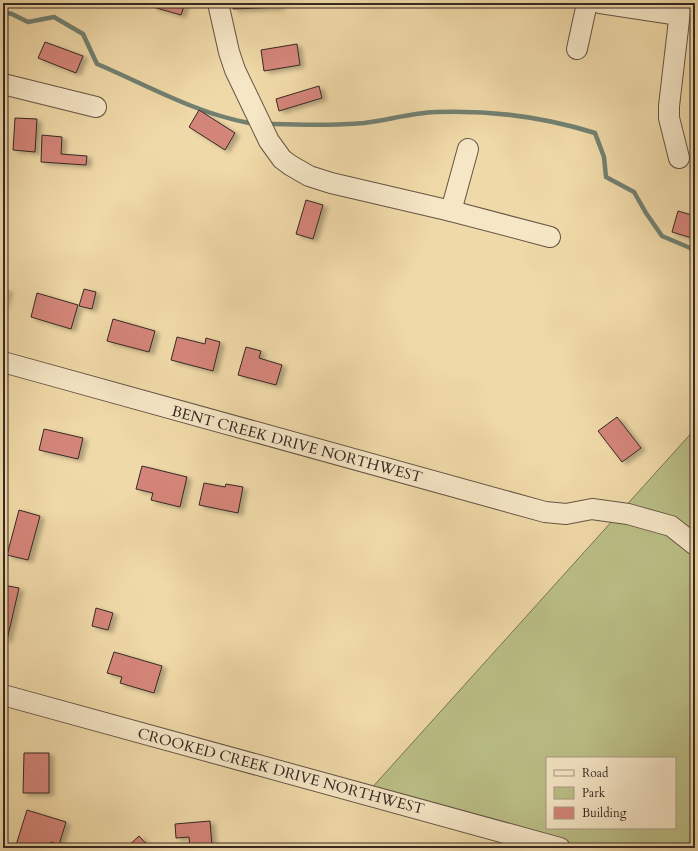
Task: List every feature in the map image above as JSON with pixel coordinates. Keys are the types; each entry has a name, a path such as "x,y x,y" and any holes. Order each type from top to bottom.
{"street":[{"path":"218,3 229,52 235,70 270,141 282,159 299,171 331,183 451,211 550,238"},
{"path":"577,49 587,3"},
{"path":"600,3 649,11 680,9 670,94 669,118 679,158"},
{"path":"3,84 96,107"},
{"path":"451,211 468,149"},
{"name":"BENT CREEK DRIVE NORTHWEST","path":"4,367 545,512 566,514 592,509 628,514 672,526 695,545"},
{"name":"CROOKED CREEK DRIVE NORTHWEST","path":"3,694 560,848"}],"green space":[{"path":"695,429 695,848 559,848 360,801"}],"building":[{"path":"154,3 185,3 181,15 153,7"},
{"path":"233,3 280,3 280,7 233,9"},
{"path":"45,42 83,56 76,73 38,58"},
{"path":"297,44 300,65 264,71 261,50"},
{"path":"319,86 322,98 279,111 276,99"},
{"path":"199,110 235,133 225,150 189,127"},
{"path":"15,118 37,119 35,152 13,150"},
{"path":"42,135 62,137 61,154 87,156 86,165 41,162"},
{"path":"306,200 323,205 313,239 296,234"},
{"path":"678,211 695,216 695,239 672,232"},
{"path":"3,289 8,290 3,308"},
{"path":"84,289 96,292 92,309 79,306"},
{"path":"37,293 78,305 71,329 31,317"},
{"path":"113,319 155,331 149,352 107,341"},
{"path":"177,337 205,344 206,338 220,342 213,371 171,360"},
{"path":"246,347 261,351 259,358 282,365 276,385 238,375"},
{"path":"617,417 641,448 622,462 598,431"},
{"path":"44,429 83,438 78,459 39,450"},
{"path":"142,466 187,477 180,507 151,500 153,493 136,489"},
{"path":"204,483 225,487 226,484 243,487 238,513 199,505"},
{"path":"19,510 40,516 28,560 7,555"},
{"path":"3,585 19,588 7,640 3,639"},
{"path":"96,608 113,613 108,630 92,626"},
{"path":"114,652 162,666 154,693 120,683 122,677 107,673"},
{"path":"24,753 49,753 49,793 23,793"},
{"path":"27,810 66,822 59,845 51,842 49,848 27,848 16,845"},
{"path":"210,821 212,846 190,848 189,837 176,838 175,824"},
{"path":"139,836 150,848 126,848"}],"waterway":[{"path":"3,12 12,14 28,22 54,17 83,34 97,64 172,98 210,113 249,123"},
{"path":"272,124 352,124 436,112 476,112 517,116 576,127 595,133 604,157 606,177 634,192 662,236 695,250"}]}
